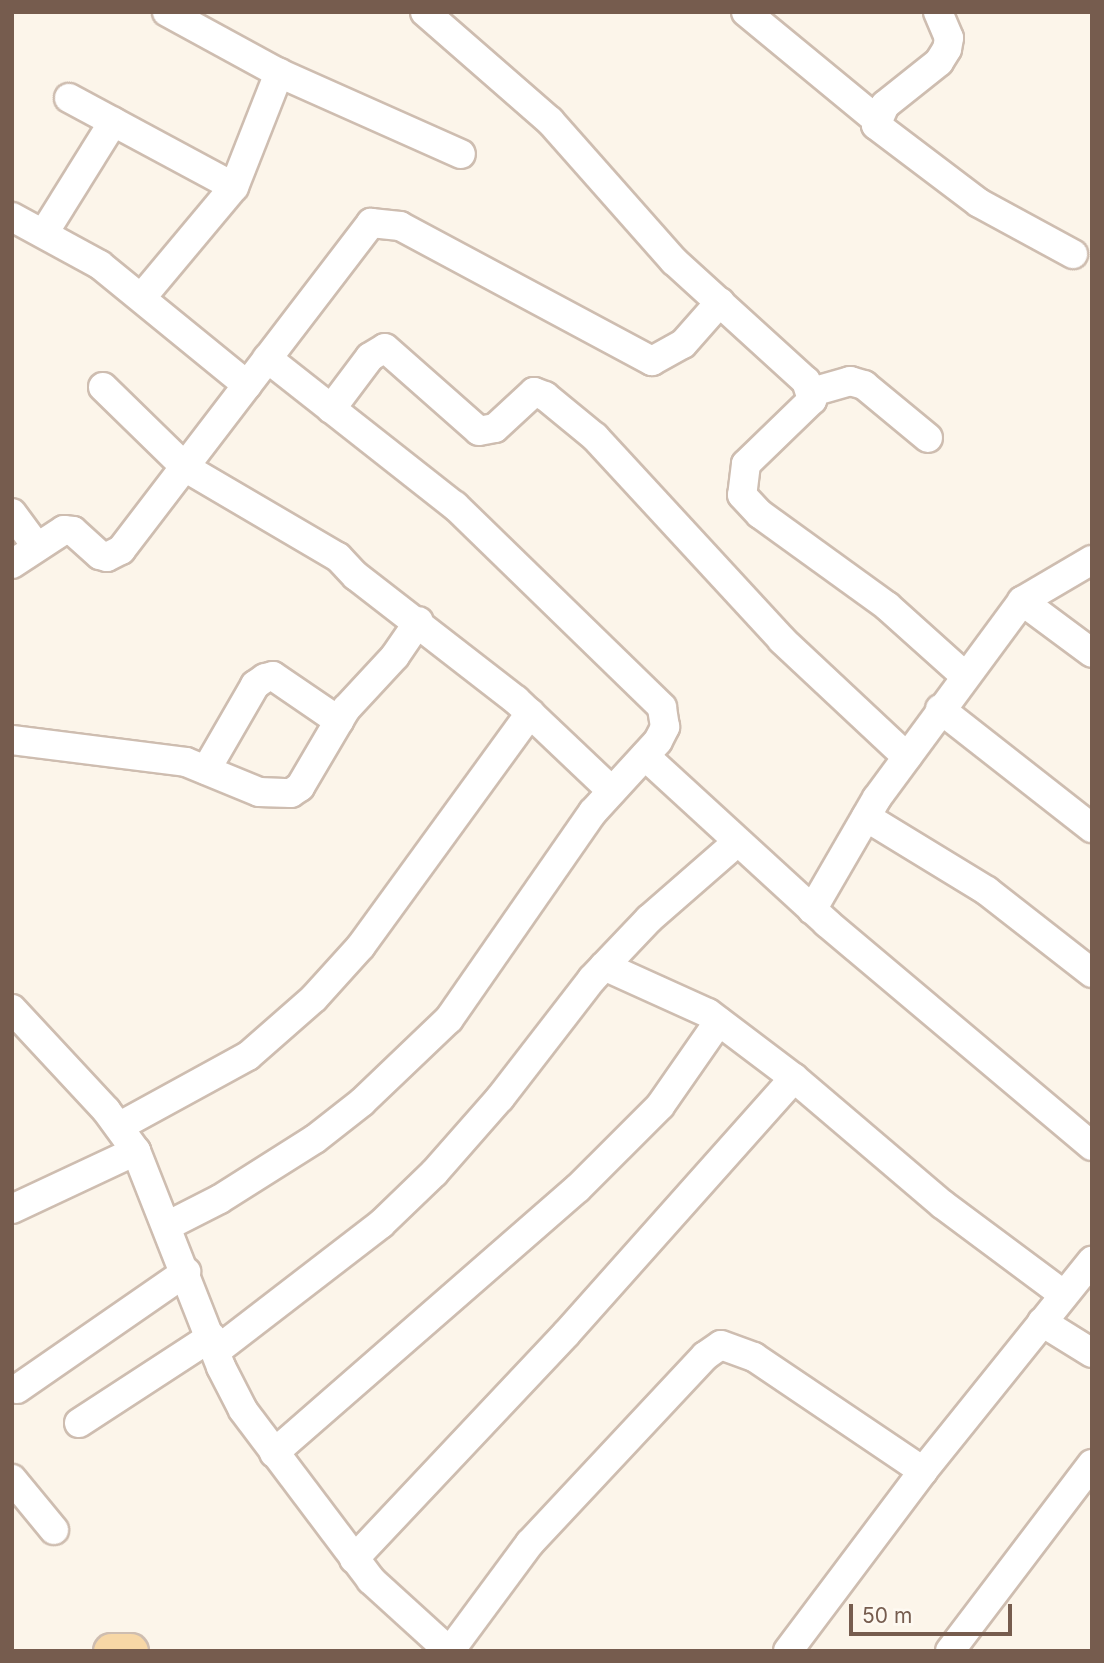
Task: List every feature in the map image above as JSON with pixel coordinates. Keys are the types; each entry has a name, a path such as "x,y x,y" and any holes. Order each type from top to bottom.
{"main road":[{"path":"111,1651 130,1651"}],"street":[{"path":"167,12 279,73 461,154"},
{"path":"425,12 550,121 674,261 795,369 812,392 809,406 746,464 742,495 760,514 887,606 965,676"},
{"path":"746,12 876,118"},
{"path":"938,12 949,38 947,48 939,62 885,105 876,118 876,125 887,138 970,197 1073,254"},
{"path":"142,297 234,187 279,73"},
{"path":"69,98 234,187"},
{"path":"44,233 113,122"},
{"path":"12,217 100,265 247,385"},
{"path":"12,564 64,530 73,531 100,555 113,555 135,535 363,230 378,221 400,226 652,361 683,344 720,302"},
{"path":"331,409 370,357 385,348 480,431 495,428 534,392 545,396 595,437 782,640 906,757"},
{"path":"167,1226 220,1199 315,1139 362,1102 449,1019 612,790 645,756 665,727 662,707 455,506 267,358"},
{"path":"812,392 850,381 864,385 928,439"},
{"path":"103,387 186,468 322,545 366,584 419,621 530,713 612,790"},
{"path":"12,513 37,547"},
{"path":"811,909 866,817 906,757 1023,601 1092,559"},
{"path":"1023,601 1092,653"},
{"path":"12,740 128,752 186,762 259,792 290,793 300,787 339,720 419,621"},
{"path":"206,770 255,685 265,678 273,676 339,720"},
{"path":"940,709 1092,828"},
{"path":"120,1126 248,1056 314,998 369,936 530,713"},
{"path":"645,756 811,909 1092,1146"},
{"path":"866,817 987,891 1092,972"},
{"path":"79,1423 213,1344 381,1224 434,1173 604,966 649,919 737,843"},
{"path":"604,966 677,995 719,1021 794,1078 942,1204 1064,1295"},
{"path":"12,1009 120,1126 136,1151 230,1388 354,1559 387,1597 450,1651 530,1543 705,1356 722,1345 754,1357 923,1471"},
{"path":"274,1452 597,1170 674,1089 719,1021"},
{"path":"354,1559 566,1334 794,1078"},
{"path":"12,1209 136,1151"},
{"path":"788,1651 923,1471 1092,1261"},
{"path":"17,1389 186,1272"},
{"path":"1042,1322 1092,1353"},
{"path":"950,1651 1092,1464"},
{"path":"12,1479 54,1530"}]}
